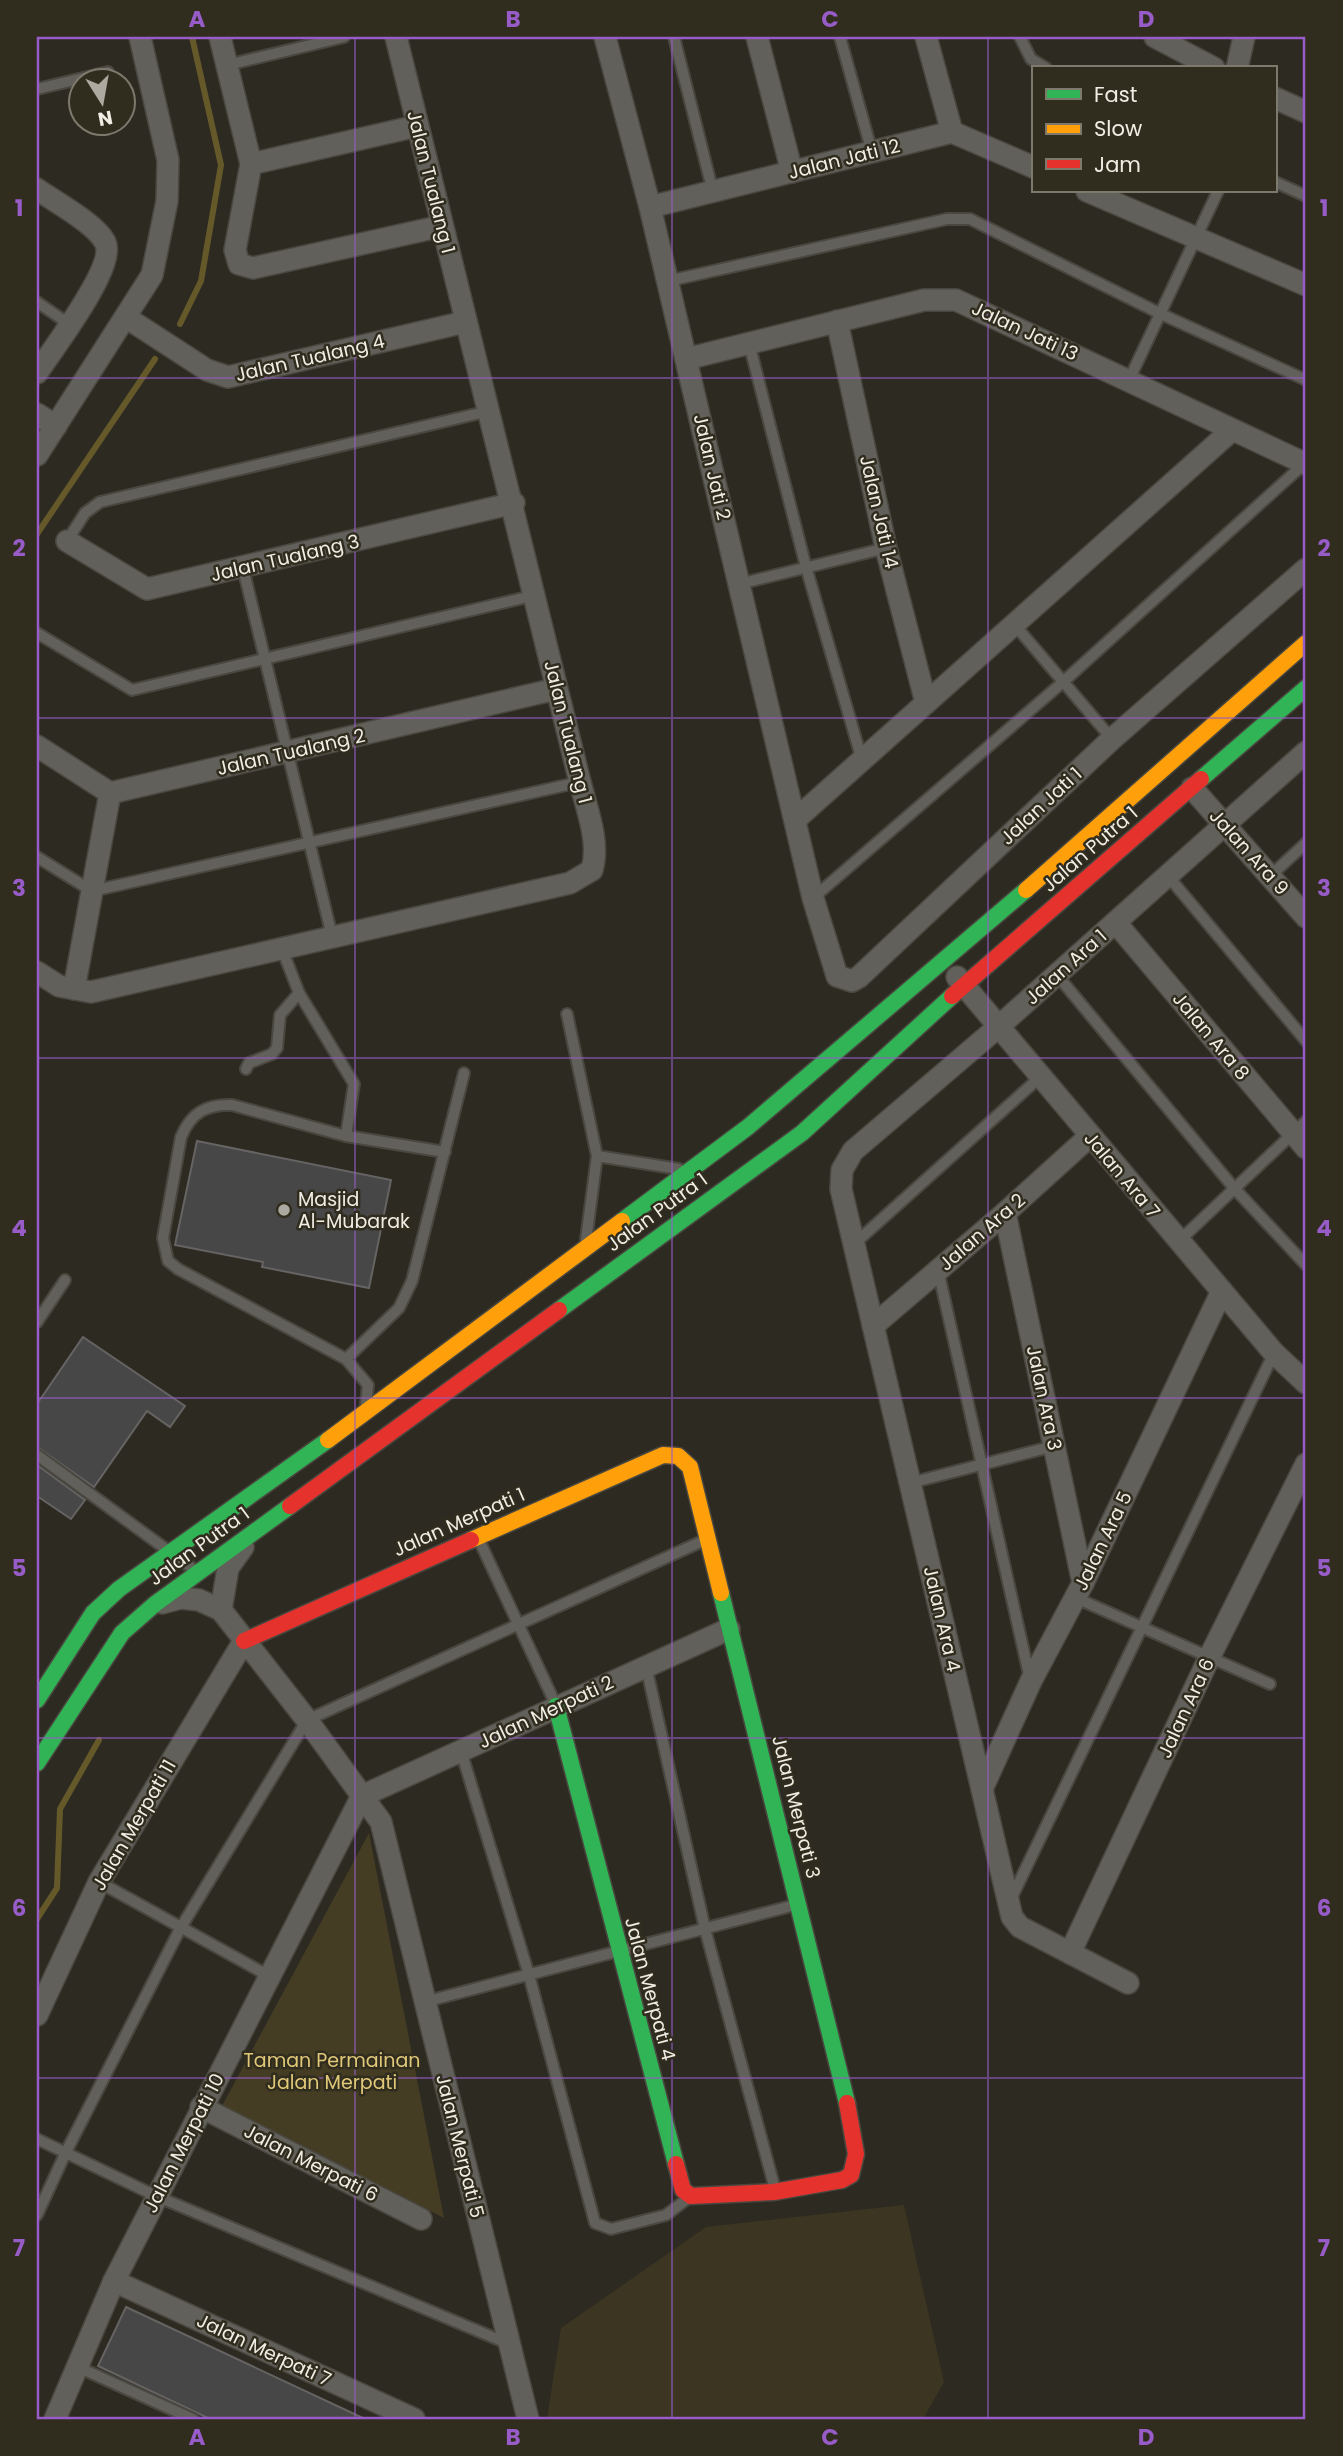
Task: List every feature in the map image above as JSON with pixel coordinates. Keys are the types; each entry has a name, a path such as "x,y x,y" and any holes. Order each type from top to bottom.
{"main road":[{"name":"Jalan Putra 1","path":"37,1700 93,1613 119,1589 313,1451 363,1411 748,1127 945,961 1306,643"},
{"name":"Jalan Putra 1","path":"37,1763 122,1633 155,1604 802,1133 964,985 1306,688"},
{"name":"Jalan Merpati 1","path":"244,1641 663,1455 678,1456 690,1467"},
{"name":"Jalan Merpati 3","path":"690,1467 859,2158 850,2176 838,2184 775,2192"},
{"name":"Jalan Merpati 4","path":"556,1706 681,2186 691,2196"},
{"path":"691,2196 775,2192"}],"street":[{"path":"37,455 152,275 167,201 168,160 140,37"},
{"path":"220,37 251,164 235,250 235,258 246,268 442,226"},
{"name":"Jalan Tualang 1","path":"37,972 59,986 91,992 582,878 592,870 595,858 580,782 556,690 536,595 396,37"},
{"name":"Jalan Jati 2","path":"605,37 668,281 813,898"},
{"path":"757,37 792,172"},
{"path":"926,37 952,132 1032,167"},
{"path":"1155,37 1210,66"},
{"path":"1237,66 1244,37"},
{"path":"1276,98 1306,112"},
{"path":"251,164 418,126"},
{"name":"Jalan Jati 12","path":"650,207 952,132"},
{"path":"37,189 97,232 106,244 106,260 98,278 37,373"},
{"path":"1089,192 1306,285"},
{"name":"Jalan Jati 13","path":"686,359 924,300 956,300 1129,380 1231,431 1306,463"},
{"name":"Jalan Tualang 4","path":"127,318 207,370 228,377 466,322"},
{"name":"Jalan Jati 14","path":"837,321 886,548 926,703"},
{"path":"37,414 55,426"},
{"path":"796,818 1231,431"},
{"name":"Jalan Tualang 3","path":"67,541 143,589 243,568 514,503"},
{"name":"Jalan Jati 1","path":"813,898 833,970 844,981 852,981 1112,739 1306,569"},
{"name":"Jalan Tualang 2","path":"110,793 556,690"},
{"path":"37,746 110,793 74,989"},
{"name":"Jalan Ara 1","path":"841,1189 842,1170 853,1151 997,1028 1306,752"},
{"name":"Jalan Ara 9","path":"1192,788 1306,917"},
{"name":"Jalan Ara 8","path":"1115,923 1302,1134"},
{"name":"Jalan Ara 7","path":"945,961 997,1028 1274,1353 1306,1382"},
{"name":"Jalan Ara 2","path":"873,1325 1005,1213 1090,1136"},
{"name":"Jalan Ara 4","path":"841,1189 1009,1903 1017,1925 1128,1983"},
{"name":"Jalan Ara 3","path":"1005,1213 1054,1446 1079,1591"},
{"name":"Jalan Ara 5","path":"982,1789 1031,1681 1079,1591 1222,1291"},
{"name":"Jalan Ara 6","path":"1070,1953 1210,1656 1306,1464"},
{"path":"155,1604 181,1598 199,1600 221,1610 228,1568 252,1534"},
{"name":"Jalan Merpati 5","path":"221,1610 307,1720 380,1822 528,2419"},
{"name":"Jalan Merpati 2","path":"362,1796 730,1629"},
{"name":"Jalan Merpati 11","path":"37,2015 99,1882 244,1641"},
{"name":"Jalan Merpati 10","path":"55,2419 114,2281 362,1796"},
{"name":"Jalan Merpati 6","path":"201,2107 421,2219"},
{"name":"Jalan Merpati 7","path":"114,2281 414,2419"}],"lane":[{"path":"227,65 344,37"},
{"path":"674,37 713,191"},
{"path":"840,37 872,152"},
{"path":"1020,37 1031,60 1042,66"},
{"path":"37,89 66,82"},
{"path":"1276,182 1306,197"},
{"path":"1129,380 1218,192"},
{"path":"668,281 958,218 981,223 1161,314 1306,380"},
{"path":"37,302 69,324"},
{"path":"749,343 806,567 862,760"},
{"path":"67,541 85,513 100,502 489,411"},
{"path":"813,898 1063,682 1306,463"},
{"path":"739,584 886,548"},
{"path":"243,568 332,936"},
{"path":"37,633 132,690 536,595"},
{"path":"1014,624 1112,739"},
{"path":"37,857 92,891 580,782"},
{"path":"1270,876 1306,843"},
{"path":"1168,876 1306,1041"},
{"path":"282,949 299,993 354,1084 346,1136"},
{"path":"1057,975 1234,1188 1306,1265"},
{"path":"246,1069 250,1063 272,1054 277,1048 277,1024 299,993"},
{"path":"567,1014 597,1156 584,1249"},
{"path":"346,1359 399,1308 412,1282 464,1073"},
{"path":"853,1244 1039,1078"},
{"path":"363,1411 368,1399 368,1385 346,1359 178,1269 163,1251 181,1137 188,1122 200,1111 216,1105 232,1105 346,1136 445,1152"},
{"path":"1179,1241 1234,1188 1302,1134"},
{"path":"597,1156 689,1171"},
{"path":"938,1270 1031,1681"},
{"path":"37,1322 65,1280"},
{"path":"1009,1903 1274,1353"},
{"path":"910,1483 1054,1446"},
{"path":"37,1455 172,1551 198,1573"},
{"path":"478,1537 556,1706"},
{"path":"37,2215 65,2152 180,1929 307,1720 708,1539"},
{"path":"1079,1591 1143,1628 1270,1684"},
{"path":"646,1666 705,1929 775,2192"},
{"path":"461,1751 529,1975 595,2223 611,2229 666,2216 691,2196"},
{"path":"99,1882 269,1976"},
{"path":"424,2002 798,1905"},
{"path":"37,2139 156,2196 510,2344"},
{"path":"78,2367 194,2419"}],"shaded area":[{"path":"904,2205 944,2382 923,2419 547,2419 561,2328 706,2227"}],"green space":[{"name":"Taman Permainan Jalan Merpati","path":"369,1833 444,2218 222,2106"}],"building":[{"name":"Masjid Al-Mubarak","path":"197,1141 391,1180 369,1288 262,1267 263,1262 175,1245"},
{"path":"83,1337 185,1406 170,1427 147,1411 94,1487 37,1447 37,1404"},
{"path":"37,1465 85,1500 71,1519 37,1496"},
{"path":"126,2307 365,2419 210,2419 98,2366"}],"waterway":[{"path":"180,324 201,281 221,165 192,37"},
{"path":"37,534 155,359"},
{"path":"37,1919 57,1888 60,1809 99,1740"}],"traffic: fast":[{"path":"1201,779 1306,688"},
{"path":"622,1221 748,1127 1026,890"},
{"path":"559,1310 802,1133 952,996"},
{"path":"37,1700 93,1613 119,1589 328,1440"},
{"path":"37,1763 122,1633 155,1604 290,1506"},
{"path":"721,1593 847,2103"},
{"path":"556,1706 676,2164"}],"traffic: slow":[{"path":"1026,890 1306,643"},
{"path":"328,1440 622,1221"},
{"path":"471,1540 663,1455 678,1456 690,1467 721,1593"}],"traffic: jam":[{"path":"952,996 1201,779"},
{"path":"290,1506 559,1310"},
{"path":"244,1641 471,1540"},
{"path":"676,2164 683,2190 691,2196 774,2192 842,2180 851,2175 856,2154 847,2103"}],"place":[{"name":"Masjid Al-Mubarak","path":"284,1210"}]}
